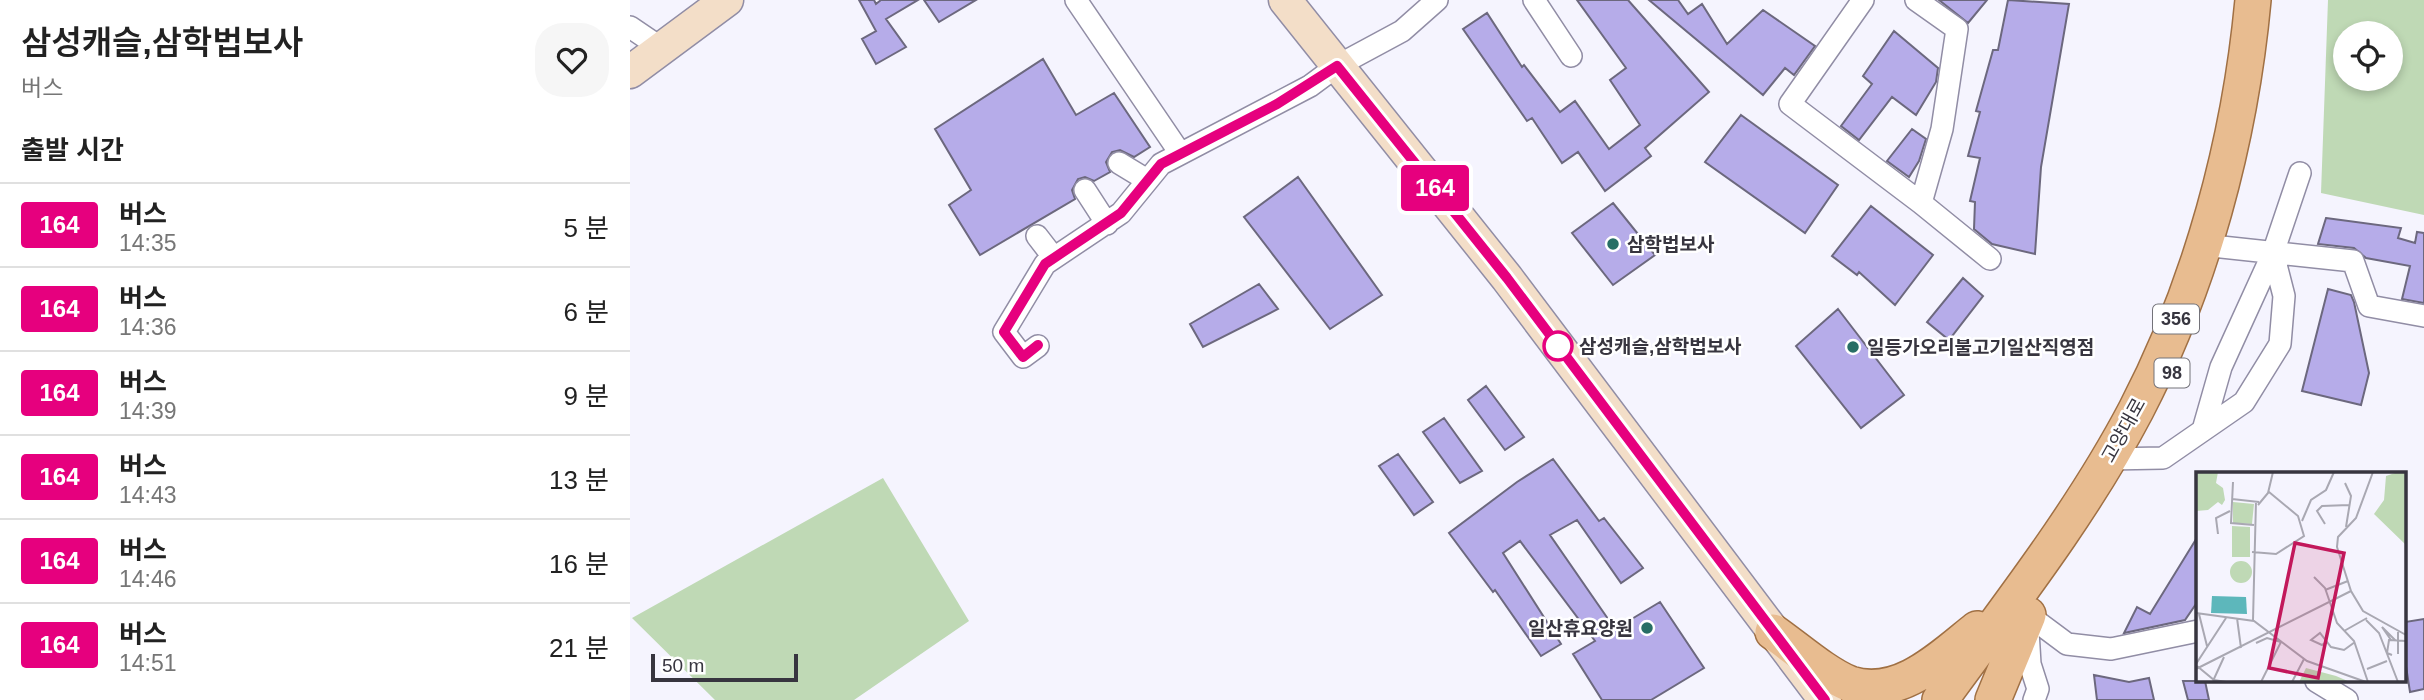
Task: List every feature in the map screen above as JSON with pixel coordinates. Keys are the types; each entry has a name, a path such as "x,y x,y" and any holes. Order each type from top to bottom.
{"main road":[{"path":"630,72 727,0"},
{"path":"1285,0 1507,278 1825,700"},
{"name":"고양대로","path":"2211,246 2239,100 2253,0"},
{"name":"고양대로","path":"1969,700 2019,609 2120,459 2161,357 2211,246 2255,118 2268,0"},
{"path":"1773,632 1850,684 1884,689 1900,686 2019,609"},
{"path":"1993,700 2019,609"},
{"name":"고양대로","path":"1940,700 2019,609"}],"street":[{"path":"1076,0 1180,153"},
{"path":"1038,345 1023,357 1004,332 1045,264 1121,213 1161,164 1277,104 1337,66 1402,31 1437,0"},
{"path":"1534,0 1571,56"},
{"path":"1863,0 1790,104 1990,259"},
{"path":"1916,0 1957,29 1942,129 1921,203"},
{"path":"630,27 661,48"},
{"path":"1119,163 1147,180"},
{"path":"2203,430 2221,367 2273,253 2300,173"},
{"path":"1085,190 1107,224"},
{"path":"1037,236 1054,258"},
{"path":"2211,246 2353,261 2369,306 2424,316"},
{"path":"2120,459 2163,458 2244,402 2280,344 2284,296 2273,253"},
{"path":"2019,609 2067,644 2111,649 2196,631"},
{"path":"2019,609 2038,689 2034,700"},
{"path":"2318,682 2347,700"}],"green space":[{"path":"2328,0 2424,0 2424,215 2321,193"},
{"path":"883,478 969,621 854,700 715,700 632,618"}],"building":[{"path":"859,0 874,0 876,4 881,0 918,0 886,19 906,47 876,64 862,39 876,31"},
{"path":"924,0 976,0 939,22"},
{"path":"1577,0 1628,0 1709,92 1645,148 1651,156 1605,191 1578,152 1562,163 1532,118 1527,121 1463,29 1487,13 1522,67 1524,65 1560,112 1575,101 1609,149 1640,125 1610,80 1626,68"},
{"path":"1649,0 1678,0 1688,14 1702,4 1727,44 1763,10 1815,46 1794,75 1785,68 1763,95"},
{"path":"1939,0 1987,0 1968,23"},
{"path":"2008,0 2069,4 2041,167 2035,254 1992,244 1974,229 1975,202 1970,201 1980,158 1968,156 1980,112 1976,111 1993,50 1998,50"},
{"path":"1894,31 1938,68 1936,82 1916,115 1892,97 1859,140 1841,126 1872,84 1863,76"},
{"path":"1043,59 1076,115 1114,93 1150,147 1134,157 1120,150 1112,152 1106,162 1110,172 1094,181 1085,177 1078,179 1072,190 1075,199 980,255 949,205 971,190 935,129"},
{"path":"1741,115 1838,185 1805,233 1705,162"},
{"path":"1912,129 1926,139 1919,161 1909,177 1887,161"},
{"path":"1298,177 1382,295 1330,329 1244,217"},
{"name":"삼학법보사","path":"1613,203 1655,255 1613,285 1572,233"},
{"path":"1871,206 1933,255 1895,305 1859,272 1857,275 1832,256"},
{"path":"2326,218 2401,228 2398,238 2415,243 2417,232 2424,233 2424,303 2402,299 2410,266 2366,258 2354,248 2318,244"},
{"path":"1963,278 1983,296 1949,340 1927,322"},
{"path":"1259,284 1278,309 1203,347 1190,324"},
{"path":"2328,289 2351,295 2354,302 2369,373 2361,405 2302,391"},
{"path":"1838,309 1904,395 1861,428 1796,346"},
{"path":"1486,386 1524,437 1505,450 1468,400"},
{"path":"1444,418 1482,471 1460,483 1423,432"},
{"path":"1398,454 1433,502 1414,515 1379,466"},
{"path":"1553,459 1599,521 1604,518 1643,568 1621,583 1577,520 1550,535 1615,629 1660,602 1704,668 1651,700 1602,700 1573,654 1595,641 1520,541 1503,553 1561,644 1541,656 1495,590 1493,592 1449,533 1517,482"},
{"path":"2196,539 2196,604 2185,620 2124,633 2137,607 2150,614"},
{"path":"2424,619 2424,689 2410,692 2406,666 2406,622"},
{"path":"2094,675 2129,682 2149,678 2154,700 2097,700"},
{"path":"2183,681 2205,682 2209,700 2188,700"}],"bus line":[{"name":"164","path":"1038,345 1023,357 1004,332 1045,264 1121,213 1161,164 1310,86 1337,66 1507,278 1825,700"}],"place":[{"name":"삼학법보사","path":"1613,244"},
{"name":"삼성캐슬,삼학법보사","path":"1558,346"},
{"name":"일등가오리불고기일산직영점","path":"1853,347"},
{"name":"일산휴요양원","path":"1647,628"}]}
